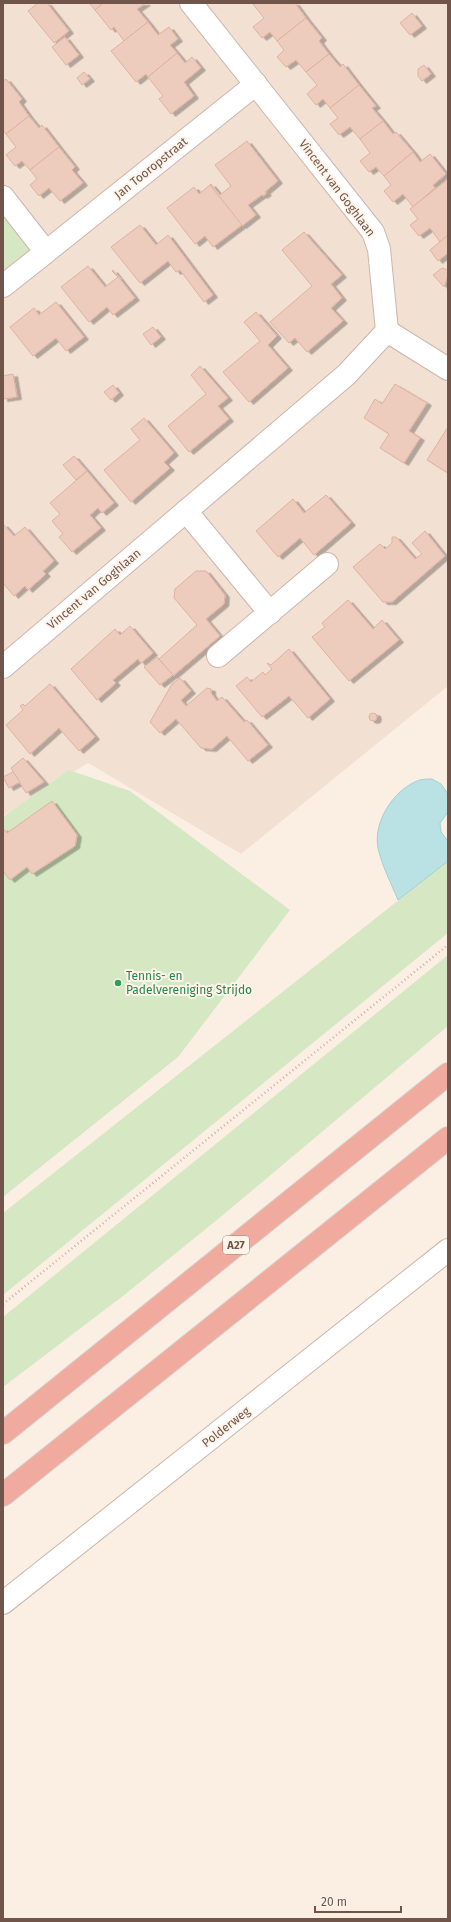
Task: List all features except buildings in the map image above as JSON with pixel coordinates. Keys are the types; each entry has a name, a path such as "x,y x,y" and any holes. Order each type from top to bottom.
{"highway":[{"name":"A27","path":"3,1433 448,1074"},
{"path":"3,1495 448,1138"}],"street":[{"name":"Vincent van Goghlaan","path":"3,666 346,375 387,332 379,249 373,232 191,3"},
{"name":"Jan Tooropstraat","path":"3,286 256,84"},
{"path":"3,197 46,252"},
{"path":"387,332 448,369"},
{"path":"186,511 270,613"},
{"path":"218,656 326,564"},
{"name":"Polderweg","path":"3,1603 448,1250"}],"path":[{"path":"3,1304 448,945"}],"shaded area":[{"path":"3,3 448,3 448,686 241,854 88,763 3,816"}],"green space":[{"path":"3,215 30,250 3,271"},
{"name":"Tennis- en Padelvereniging Strijdo","path":"69,770 130,791 290,910 178,1057 3,1197 3,817"},
{"path":"448,861 448,933 3,1295 3,1213"},
{"path":"448,955 448,1026 223,1215 123,1296 3,1387 3,1317"}],"water":[{"path":"432,779 441,784 448,794 448,812 440,823 441,832 448,841 448,861 398,900 384,868 378,848 377,838 379,828 387,808 400,792 419,780"}],"place":[{"name":"Tennis- en Padelvereniging Strijdo","path":"118,983"}]}
